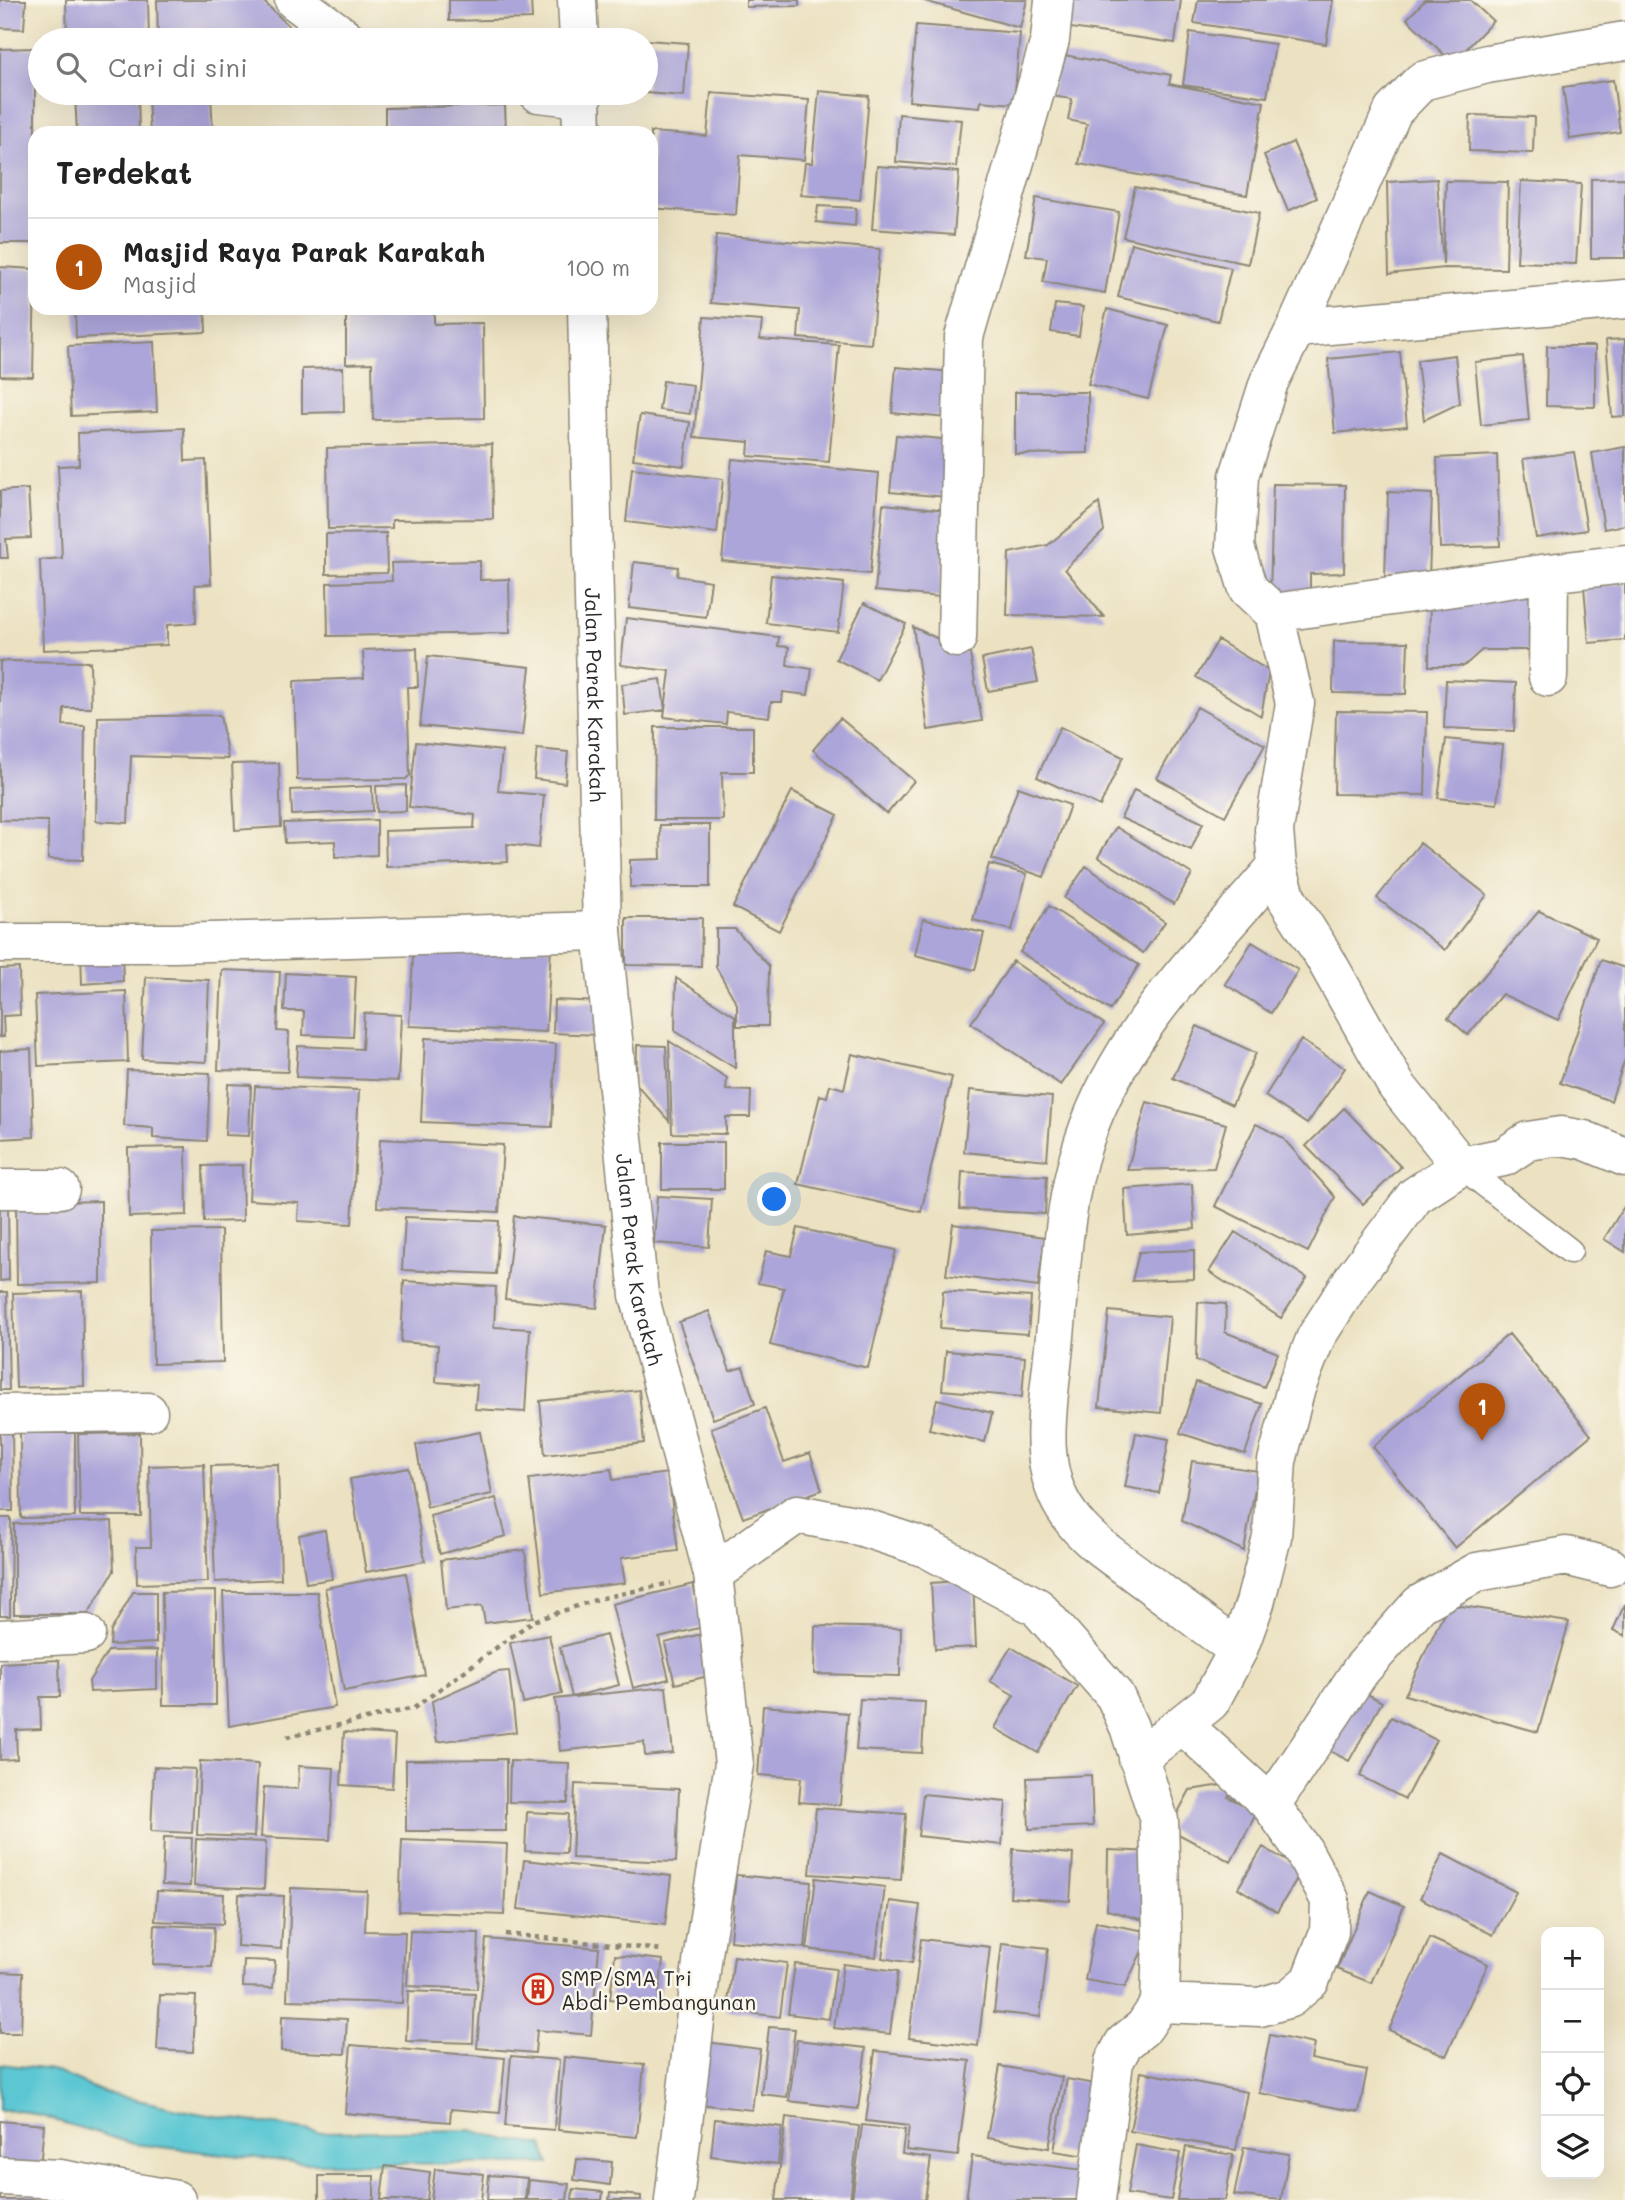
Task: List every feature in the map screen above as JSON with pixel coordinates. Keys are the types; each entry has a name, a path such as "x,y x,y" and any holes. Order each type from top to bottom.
{"street":[{"path":"294,0 332,28"},
{"path":"577,0 578,28"},
{"path":"957,638 964,337 1050,40 1054,0"},
{"path":"1461,1166 1396,1085 1323,955 1287,899 1277,866 1274,830 1295,703 1274,613 1248,589 1235,547 1239,476 1269,382 1393,111 1422,80 1488,65 1625,41"},
{"path":"1296,328 1625,299"},
{"name":"Jalan Parak Karakah","path":"587,315 602,931 639,1295 713,1574 734,1764 703,1954 674,2200"},
{"path":"1274,613 1625,564"},
{"path":"1548,677 1549,573"},
{"path":"1238,1650 1094,1545 1067,1514 1053,1484 1045,1435 1075,1174 1097,1106 1118,1063 1153,1012 1277,866"},
{"path":"0,943 174,943 602,931"},
{"path":"1138,1759 1210,1702 1238,1650 1255,1603 1272,1536 1277,1461 1296,1388 1316,1337 1355,1276 1415,1196 1461,1166 1504,1157 1528,1142 1561,1136 1584,1140 1625,1157"},
{"path":"0,1189 61,1189"},
{"path":"0,1414 148,1412"},
{"path":"713,1574 797,1514 859,1526 926,1548 1037,1606 1115,1696 1129,1727 1159,1820 1162,1934 1160,2003 1144,2027 1124,2043 1114,2062 1096,2200"},
{"path":"1270,1805 1361,1670 1420,1604 1477,1572 1566,1556 1610,1567"},
{"path":"0,1639 86,1634"},
{"path":"1160,2003 1260,2007 1290,1998 1310,1981 1329,1932 1330,1900 1303,1850 1270,1805 1183,1725"},
{"path":"0,2176 60,2179 176,2200"}],"lane":[{"path":"1461,1166 1570,1251"}],"path":[{"path":"287,1737 414,1708 533,1621 598,1599 713,1574"},
{"path":"505,1934 703,1954"}],"water":[{"path":"0,2064 52,2070 105,2093 197,2113 319,2132 471,2130 507,2140 543,2145 549,2164 302,2163 134,2144 21,2110 0,2111"}],"building":[{"path":"0,0 26,0 24,29 0,28"},
{"path":"66,0 148,0 149,28 67,28"},
{"path":"157,0 262,0 288,25 288,28 158,28"},
{"path":"449,0 531,0 532,19 449,21"},
{"path":"746,0 799,0 799,6 746,7"},
{"path":"921,0 1027,0 1020,28"},
{"path":"1067,0 1181,0 1175,43 1064,27"},
{"path":"1198,0 1333,0 1326,44 1194,23"},
{"path":"1425,0 1470,0 1493,21 1453,63 1407,19"},
{"path":"916,25 1020,33 1014,104 981,101 980,107 909,101"},
{"path":"1190,32 1275,44 1267,97 1183,85"},
{"path":"658,41 688,43 684,96 658,94"},
{"path":"28,48 28,105 35,105 35,126 28,126 28,243 0,243 0,49"},
{"path":"1059,54 1171,75 1169,84 1264,102 1247,195 1079,164 1087,124 1068,120 1072,99 1051,96"},
{"path":"1613,80 1620,132 1570,139 1563,87"},
{"path":"819,91 869,96 860,200 801,195 805,163 812,163"},
{"path":"711,93 809,100 804,160 740,155 736,215 658,209 658,132 707,136"},
{"path":"76,105 138,105 139,126 77,126"},
{"path":"148,105 212,105 213,126 150,126"},
{"path":"505,105 506,126 385,126 385,108"},
{"path":"899,114 961,120 956,167 896,162"},
{"path":"1470,115 1534,117 1533,153 1469,151"},
{"path":"1293,142 1317,198 1288,211 1264,155"},
{"path":"877,166 959,172 954,235 872,229"},
{"path":"1625,178 1625,258 1591,258 1591,179"},
{"path":"1437,179 1443,265 1446,181 1508,182 1506,269 1444,268 1389,274 1387,182"},
{"path":"1521,181 1581,184 1576,264 1517,262"},
{"path":"1135,187 1259,213 1248,264 1123,237"},
{"path":"1036,198 1119,212 1105,293 1043,282 1047,258 1026,255"},
{"path":"818,206 856,208 855,226 816,222"},
{"path":"716,235 880,249 871,344 798,338 800,310 711,303"},
{"path":"1131,243 1231,268 1218,321 1118,297"},
{"path":"0,267 28,269 28,315 34,315 33,377 0,376"},
{"path":"1055,304 1083,307 1079,336 1051,332"},
{"path":"1107,309 1168,325 1148,399 1088,384"},
{"path":"75,315 205,315 206,332 76,338"},
{"path":"346,315 434,315 434,324 483,323 484,418 373,420 372,363 346,364"},
{"path":"704,317 762,321 760,339 839,345 829,462 748,456 749,442 694,437"},
{"path":"1625,339 1625,416 1612,417 1606,340"},
{"path":"154,342 157,412 71,416 68,346"},
{"path":"1547,346 1595,346 1595,407 1546,406"},
{"path":"1400,352 1407,426 1335,433 1328,359"},
{"path":"1455,355 1460,403 1424,420 1417,360"},
{"path":"1523,356 1529,420 1481,425 1475,362"},
{"path":"896,367 952,372 948,418 892,413"},
{"path":"343,368 344,412 302,413 302,369"},
{"path":"663,381 693,385 690,414 659,410"},
{"path":"1015,392 1088,392 1088,453 1015,454"},
{"path":"640,415 690,422 684,466 633,459"},
{"path":"184,428 185,461 206,460 211,584 195,585 196,623 167,625 167,645 43,650 40,560 62,558 58,466 79,465 78,433"},
{"path":"896,435 953,440 947,497 890,492"},
{"path":"492,444 493,519 392,520 392,528 328,529 327,448"},
{"path":"1625,447 1625,525 1604,529 1592,453"},
{"path":"1574,452 1587,530 1536,538 1523,459"},
{"path":"1497,455 1500,546 1440,548 1437,458"},
{"path":"732,459 879,473 870,574 722,561"},
{"path":"632,468 723,479 717,533 626,522"},
{"path":"1273,484 1345,485 1344,573 1310,574 1310,597 1270,597"},
{"path":"28,489 31,538 6,539 8,558 0,558 0,491"},
{"path":"1388,492 1432,494 1429,578 1385,576"},
{"path":"1099,503 1104,531 1065,569 1104,617 1007,615 1009,553 1048,545"},
{"path":"883,504 948,510 940,597 875,591"},
{"path":"386,533 387,573 326,574 326,534"},
{"path":"480,561 480,580 509,579 510,633 328,636 327,583 392,581 391,563"},
{"path":"634,562 678,567 677,576 711,581 706,617 629,608"},
{"path":"771,575 844,583 838,632 766,623"},
{"path":"1625,583 1625,640 1589,643 1584,587"},
{"path":"1532,596 1532,650 1482,650 1464,666 1429,666 1430,597"},
{"path":"864,603 906,624 877,680 836,659"},
{"path":"626,618 779,637 778,646 789,647 787,665 812,669 808,695 783,692 782,702 771,702 769,717 727,712 726,724 664,717 670,671 621,665"},
{"path":"913,627 970,654 982,721 928,730"},
{"path":"1218,640 1269,671 1261,716 1196,677"},
{"path":"1334,641 1408,642 1406,694 1333,693"},
{"path":"417,648 418,687 407,687 410,775 406,779 297,780 294,681 364,678 363,650"},
{"path":"1031,649 1038,682 988,691 982,659"},
{"path":"428,656 530,667 522,736 420,726"},
{"path":"0,661 90,662 91,708 64,708 63,725 85,726 83,860 48,859 48,821 0,820"},
{"path":"661,679 665,710 625,715 622,684"},
{"path":"1446,680 1516,683 1514,731 1444,728"},
{"path":"1197,707 1265,745 1225,816 1157,778"},
{"path":"1336,711 1427,712 1425,795 1334,794"},
{"path":"220,715 228,759 131,756 128,823 96,821 98,717"},
{"path":"840,718 914,781 887,814 813,750"},
{"path":"655,727 753,727 753,772 722,772 723,820 654,820"},
{"path":"1060,727 1123,757 1100,806 1037,777"},
{"path":"1446,739 1503,745 1497,804 1438,798"},
{"path":"416,742 502,751 498,791 544,795 539,848 507,844 508,862 386,867 385,831 474,828 475,815 409,807"},
{"path":"537,749 568,752 565,783 534,779"},
{"path":"279,763 281,827 235,830 232,764"},
{"path":"406,785 406,811 377,812 376,786"},
{"path":"372,786 373,811 292,815 291,790"},
{"path":"1018,787 1070,805 1044,877 992,859"},
{"path":"1134,790 1203,823 1191,850 1121,818"},
{"path":"792,791 838,815 779,931 733,907"},
{"path":"377,820 377,855 335,857 335,841 285,843 284,823"},
{"path":"660,825 710,825 710,887 630,887 630,860 661,859"},
{"path":"1116,827 1192,874 1174,904 1098,857"},
{"path":"1420,843 1487,895 1445,950 1377,898"},
{"path":"989,864 1027,874 1012,930 973,920"},
{"path":"1086,866 1165,922 1143,953 1064,898"},
{"path":"1049,906 1139,965 1110,1010 1020,952"},
{"path":"1539,911 1597,938 1558,1020 1502,994 1468,1035 1448,1018"},
{"path":"626,918 702,918 701,966 626,965"},
{"path":"923,919 984,933 975,970 915,955"},
{"path":"716,929 735,929 769,966 768,1026 737,1026 737,1004 716,967"},
{"path":"414,942 551,948 546,1032 409,1026"},
{"path":"1252,942 1298,970 1271,1013 1225,984"},
{"path":"122,949 123,981 82,984 81,951"},
{"path":"1601,960 1625,968 1625,1059 1611,1101 1560,1083"},
{"path":"1013,961 1104,1024 1061,1085 971,1023"},
{"path":"19,968 20,1015 3,1016 4,1037 0,1037 0,969"},
{"path":"222,970 280,972 277,1031 289,1032 288,1072 218,1070"},
{"path":"286,973 356,977 353,1037 303,1035 304,1011 284,1011"},
{"path":"146,977 209,980 206,1062 142,1059"},
{"path":"676,978 735,1016 735,1068 675,1031"},
{"path":"126,991 128,1062 38,1066 35,995"},
{"path":"554,1000 601,1002 599,1035 553,1033"},
{"path":"364,1013 401,1015 398,1081 296,1077 298,1046 362,1049"},
{"path":"1197,1026 1256,1053 1232,1105 1173,1078"},
{"path":"425,1038 556,1044 552,1127 421,1122"},
{"path":"1301,1040 1345,1068 1307,1124 1265,1096"},
{"path":"669,1041 727,1078 726,1090 751,1091 750,1117 726,1117 726,1134 672,1133"},
{"path":"637,1045 666,1046 669,1121 636,1084"},
{"path":"31,1049 34,1137 0,1139 0,1051"},
{"path":"852,1054 952,1077 921,1212 798,1184 820,1095 827,1097 830,1085 844,1089"},
{"path":"127,1070 210,1073 207,1141 153,1138 153,1128 124,1126"},
{"path":"228,1084 251,1085 249,1136 225,1135"},
{"path":"255,1086 359,1090 352,1224 298,1221 299,1203 249,1200"},
{"path":"970,1090 1052,1097 1047,1160 964,1152"},
{"path":"1147,1102 1226,1124 1214,1168 1127,1170"},
{"path":"1344,1108 1401,1167 1363,1204 1306,1146"},
{"path":"1256,1124 1282,1137 1335,1197 1308,1252 1215,1206"},
{"path":"380,1139 503,1145 499,1212 377,1207"},
{"path":"662,1142 724,1142 724,1189 662,1189"},
{"path":"186,1147 187,1215 129,1217 128,1148"},
{"path":"242,1165 243,1221 204,1222 203,1166"},
{"path":"962,1172 1047,1176 1045,1214 960,1209"},
{"path":"1192,1184 1195,1229 1127,1235 1124,1189"},
{"path":"657,1196 712,1199 709,1247 654,1243"},
{"path":"101,1201 101,1283 17,1284 16,1203"},
{"path":"0,1203 8,1203 9,1280 0,1281"},
{"path":"1625,1205 1625,1252 1604,1239"},
{"path":"514,1216 606,1225 597,1308 505,1299"},
{"path":"405,1217 499,1221 496,1274 402,1270"},
{"path":"953,1224 1045,1237 1038,1287 946,1275"},
{"path":"798,1228 896,1250 868,1368 770,1345 784,1288 758,1283 766,1251 791,1256"},
{"path":"221,1230 223,1362 153,1364 151,1231"},
{"path":"1235,1232 1307,1278 1281,1318 1209,1272"},
{"path":"1194,1250 1194,1279 1132,1281 1139,1252"},
{"path":"404,1281 496,1287 494,1327 530,1329 525,1412 475,1409 477,1385 436,1382 438,1345 401,1342"},
{"path":"82,1291 84,1386 16,1388 13,1293"},
{"path":"943,1291 1031,1297 1028,1334 940,1328"},
{"path":"0,1292 7,1292 9,1390 0,1390"},
{"path":"1198,1302 1226,1304 1225,1332 1278,1353 1264,1387 1196,1360"},
{"path":"709,1311 730,1371 743,1367 755,1404 713,1419 679,1322"},
{"path":"1109,1311 1170,1317 1161,1413 1099,1407"},
{"path":"1509,1334 1591,1435 1455,1548 1373,1447"},
{"path":"946,1351 1025,1357 1022,1397 942,1390"},
{"path":"1196,1382 1262,1404 1245,1454 1180,1433"},
{"path":"639,1390 644,1443 545,1455 540,1401"},
{"path":"937,1399 992,1413 985,1442 929,1429"},
{"path":"765,1408 784,1462 810,1453 822,1490 743,1518 711,1428"},
{"path":"0,1425 12,1425 13,1511 0,1511"},
{"path":"480,1432 492,1494 427,1507 416,1445"},
{"path":"20,1433 75,1433 75,1517 21,1518"},
{"path":"140,1433 141,1516 80,1516 78,1434"},
{"path":"1136,1433 1169,1439 1159,1493 1125,1487"},
{"path":"1192,1461 1258,1471 1244,1551 1182,1521"},
{"path":"204,1464 208,1582 137,1584 136,1547 151,1547 149,1466"},
{"path":"278,1464 281,1579 215,1582 211,1466"},
{"path":"409,1468 425,1561 366,1572 350,1479"},
{"path":"611,1469 613,1480 668,1473 678,1551 621,1558 625,1583 543,1593 529,1479"},
{"path":"496,1498 506,1536 440,1554 430,1516"},
{"path":"0,1518 11,1518 10,1616 0,1616"},
{"path":"112,1521 114,1571 88,1614 14,1614 14,1524"},
{"path":"325,1530 332,1579 306,1583 299,1535"},
{"path":"525,1550 533,1617 485,1623 482,1606 446,1610 441,1560"},
{"path":"406,1573 425,1675 344,1691 325,1588"},
{"path":"973,1580 976,1647 935,1649 931,1583"},
{"path":"693,1584 703,1627 659,1638 669,1679 633,1688 612,1604"},
{"path":"216,1591 216,1705 163,1705 162,1592"},
{"path":"133,1592 156,1592 156,1643 110,1645 111,1631"},
{"path":"223,1592 317,1592 335,1707 229,1726"},
{"path":"1448,1604 1569,1622 1538,1732 1405,1695"},
{"path":"1625,1604 1625,1636 1613,1630"},
{"path":"815,1626 901,1628 900,1676 814,1674"},
{"path":"710,1632 721,1673 675,1684 665,1643"},
{"path":"549,1635 562,1694 523,1703 510,1643"},
{"path":"606,1635 619,1685 572,1697 560,1647"},
{"path":"1011,1647 1077,1686 1038,1753 995,1728 1014,1695 990,1681"},
{"path":"157,1650 157,1689 90,1692 89,1681 108,1651"},
{"path":"59,1660 60,1697 40,1697 41,1729 16,1730 17,1759 0,1760 0,1663"},
{"path":"509,1671 516,1732 437,1742 432,1701 497,1672"},
{"path":"666,1687 673,1753 645,1756 644,1742 560,1751 555,1699"},
{"path":"1362,1691 1382,1702 1349,1761 1328,1750"},
{"path":"860,1699 925,1702 922,1753 856,1750"},
{"path":"763,1706 848,1713 840,1805 799,1802 801,1778 758,1775"},
{"path":"1391,1717 1436,1740 1405,1799 1360,1776"},
{"path":"344,1732 395,1735 392,1788 341,1785"},
{"path":"506,1759 506,1831 406,1831 406,1760"},
{"path":"200,1761 258,1764 254,1837 197,1835"},
{"path":"510,1761 569,1763 568,1803 509,1802"},
{"path":"299,1766 334,1768 330,1840 261,1837 264,1787 298,1789"},
{"path":"154,1767 195,1769 192,1833 151,1831"},
{"path":"1091,1775 1093,1826 1029,1829 1027,1778"},
{"path":"1235,1783 1228,1797 1257,1812 1231,1862 1169,1829 1190,1790"},
{"path":"575,1784 679,1789 676,1862 572,1858"},
{"path":"923,1794 1006,1802 1002,1845 918,1836"},
{"path":"816,1808 906,1814 901,1880 810,1874"},
{"path":"527,1812 568,1814 566,1853 525,1851"},
{"path":"164,1837 192,1838 190,1886 162,1885"},
{"path":"196,1839 266,1842 264,1889 194,1886"},
{"path":"402,1840 507,1844 504,1915 399,1911"},
{"path":"1263,1847 1302,1870 1277,1912 1238,1888"},
{"path":"1013,1849 1073,1854 1070,1901 1010,1897"},
{"path":"1108,1850 1156,1852 1154,1923 1107,1910"},
{"path":"1443,1854 1516,1892 1493,1935 1420,1898"},
{"path":"524,1860 671,1876 665,1925 518,1909"},
{"path":"736,1875 811,1882 805,1948 730,1941"},
{"path":"816,1878 885,1887 876,1957 807,1949"},
{"path":"291,1888 367,1891 365,1931 405,1932 402,2003 287,2000"},
{"path":"157,1891 224,1894 223,1924 155,1921"},
{"path":"1370,1891 1404,1906 1371,1983 1337,1969"},
{"path":"239,1894 284,1896 281,1949 237,1946"},
{"path":"890,1901 920,1905 912,1963 882,1958"},
{"path":"1096,1922 1151,1932 1125,1987 1085,1980"},
{"path":"155,1925 214,1927 212,1967 153,1965"},
{"path":"410,1931 479,1933 477,1989 407,1986"},
{"path":"1430,1938 1488,1964 1446,2056 1389,2030"},
{"name":"SMP/SMA Tri Abdi Pembangunan","path":"486,1939 599,1948 591,2035 537,2030 535,2053 477,2048"},
{"path":"921,1939 990,1947 978,2046 909,2038"},
{"path":"1002,1943 1048,1948 1040,2017 994,2012"},
{"path":"615,1955 663,1960 658,2004 610,1999"},
{"path":"734,1956 787,1963 780,2017 727,2010"},
{"path":"244,1960 275,1961 273,1988 243,1987"},
{"path":"795,1964 836,1969 829,2019 788,2014"},
{"path":"843,1964 898,1971 890,2034 834,2028"},
{"path":"0,1972 23,1973 21,2033 0,2033"},
{"path":"408,1991 475,1994 473,2043 406,2041"},
{"path":"160,1995 196,1996 193,2052 157,2050"},
{"path":"282,2016 347,2019 345,2054 281,2051"},
{"path":"769,2027 795,2029 787,2097 761,2094"},
{"path":"1270,2035 1314,2044 1311,2059 1367,2070 1359,2112 1259,2093"},
{"path":"797,2040 866,2048 858,2109 789,2101"},
{"path":"706,2042 760,2049 752,2110 698,2104"},
{"path":"351,2045 505,2058 500,2113 451,2109 450,2122 345,2113"},
{"path":"875,2051 970,2061 958,2156 906,2150 909,2126 866,2121"},
{"path":"511,2056 559,2060 554,2130 505,2126"},
{"name":"SMP/SMA Tri Abdi Pembangunan","path":"564,2057 644,2065 637,2137 558,2130"},
{"path":"1000,2066 1062,2077 1049,2148 987,2138"},
{"path":"1141,2072 1247,2092 1236,2150 1130,2131"},
{"path":"1067,2079 1106,2086 1093,2157 1054,2151"},
{"path":"786,2117 859,2126 850,2200 776,2200"},
{"path":"715,2119 782,2127 778,2164 711,2156"},
{"path":"0,2121 44,2125 40,2167 0,2164"},
{"path":"862,2125 905,2130 902,2154 931,2158 925,2200 852,2200"},
{"path":"1136,2145 1180,2153 1171,2200 1127,2194"},
{"path":"1186,2147 1233,2155 1225,2200 1177,2200"},
{"path":"1244,2147 1289,2154 1281,2200 1234,2195"},
{"path":"972,2156 1092,2171 1089,2200 966,2200"},
{"path":"577,2159 612,2162 610,2185 574,2180"},
{"path":"385,2166 430,2172 427,2200 381,2200"},
{"path":"435,2169 484,2174 481,2200 431,2200"},
{"path":"489,2175 527,2178 525,2200 487,2200"},
{"path":"319,2176 374,2176 374,2200 319,2200"},
{"path":"529,2180 569,2184 567,2200 527,2200"},
{"path":"573,2189 603,2192 602,2200 572,2200"},
{"path":"40,2191 41,2200 0,2200 0,2195"},
{"path":"610,2193 641,2196 641,2200 609,2200"}],"place":[{"name":"Masjid Raya Parak Karakah","path":"1482,1441"},
{"name":"SMP/SMA Tri Abdi Pembangunan","path":"538,1989"}]}
